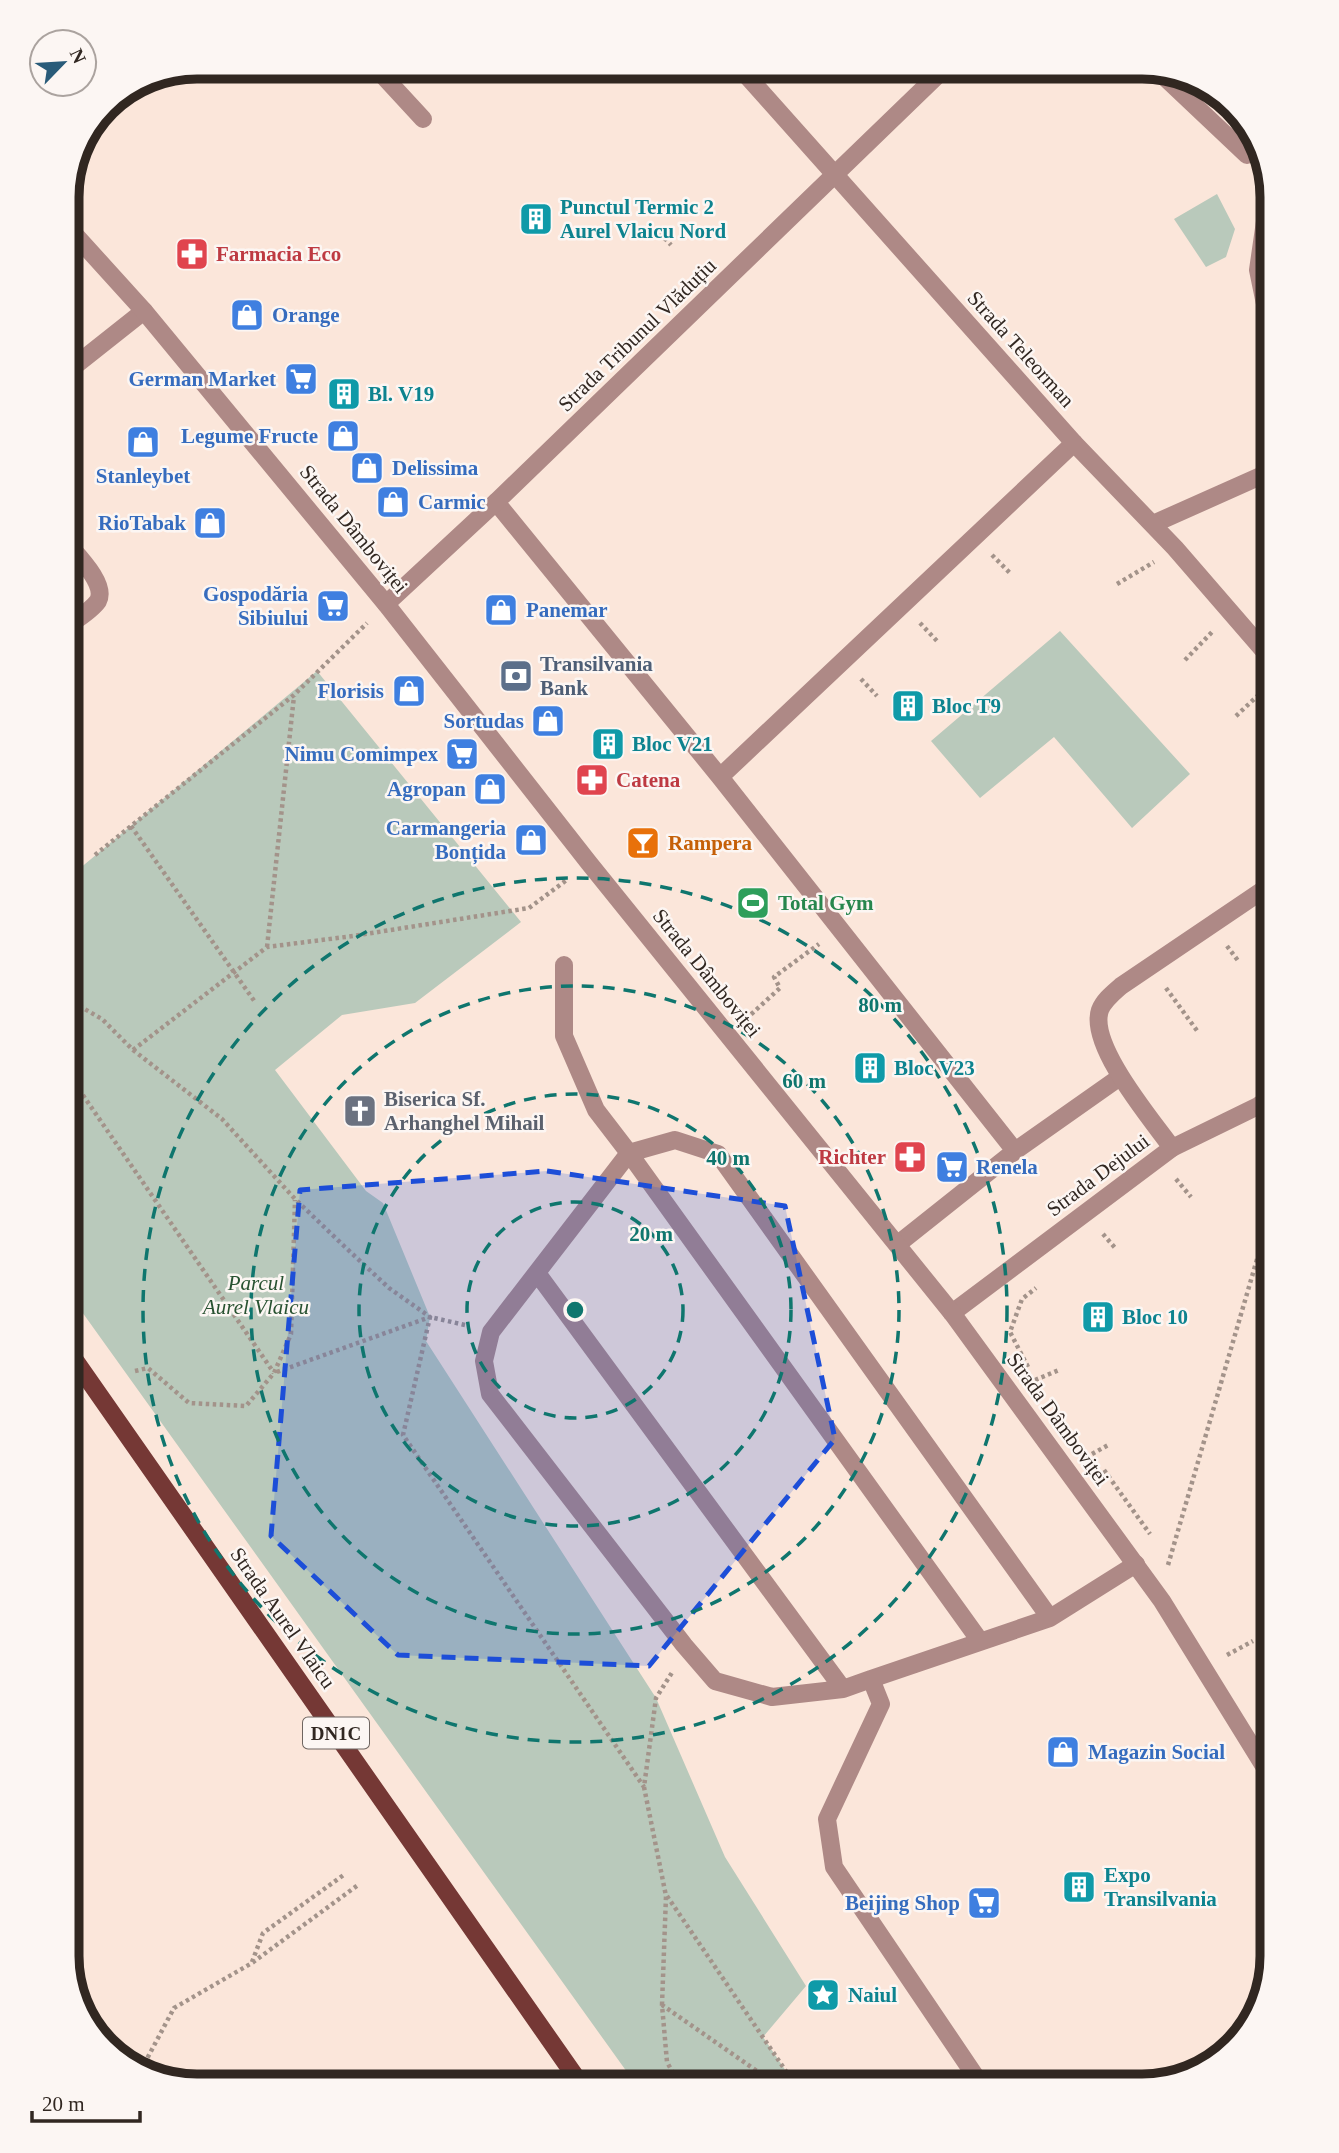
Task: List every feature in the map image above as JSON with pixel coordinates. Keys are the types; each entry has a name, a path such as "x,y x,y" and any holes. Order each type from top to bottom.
{"main road":[{"name":"Strada Aurel Vlaicu","path":"79,1366 574,2074"}],"street":[{"path":"387,79 423,119"},
{"name":"Strada Teleorman","path":"750,79 1074,443 1175,548 1260,646"},
{"name":"Strada Tribunul Vlăduțiu","path":"386,604 496,502 934,79"},
{"path":"1170,82 1247,155"},
{"name":"Strada Dâmboviței","path":"79,239 144,311 386,604 727,1036 952,1312 1162,1601 1260,1760"},
{"path":"1260,256 1260,280"},
{"path":"79,362 144,311"},
{"path":"720,777 1074,443"},
{"path":"1153,524 1260,476"},
{"path":"496,502 720,777 1015,1151"},
{"path":"79,559 97,582 99,596 79,617"},
{"name":"Strada Dejului","path":"952,1312 1172,1148 1120,1077 1102,1041 1098,1025 1100,1010 1108,996 1260,892"},
{"path":"564,965 564,1036 596,1110 980,1641"},
{"path":"898,1244 1015,1151 1120,1077"},
{"path":"1172,1148 1260,1105"},
{"path":"1050,1618 718,1154 675,1140 629,1153 491,1332 484,1361 490,1394 684,1645 715,1681 772,1697 843,1689 1050,1618 1136,1564"},
{"path":"537,1273 843,1689"},
{"path":"871,1679 881,1704 827,1819 834,1867 973,2074"}],"path":[{"path":"655,228 671,245"},
{"path":"1117,584 1175,548"},
{"path":"79,863 131,826 294,695 386,604"},
{"path":"1185,660 1231,613"},
{"path":"1237,716 1260,693"},
{"path":"267,947 294,695"},
{"path":"131,826 255,1002"},
{"path":"133,1050 267,947 529,908 589,863"},
{"path":"727,1036 780,988 774,977 840,929"},
{"path":"1151,968 1198,1032"},
{"path":"79,1006 102,1019 133,1050 222,1119 295,1199 389,1288 430,1317 491,1332"},
{"path":"79,1089 274,1373"},
{"path":"1165,1187 1195,1166 1200,1135"},
{"path":"1176,1179 1191,1197"},
{"path":"135,1371 148,1368 189,1402 246,1406 274,1373 291,1334 295,1199"},
{"path":"1092,1241 1113,1225"},
{"path":"1102,1233 1116,1249"},
{"path":"1162,1601 1168,1562 1260,1249"},
{"path":"1042,1282 1023,1299 1010,1332 1035,1380 1059,1370"},
{"path":"274,1373 430,1317"},
{"path":"430,1317 403,1434 644,1787"},
{"path":"1084,1444 1135,1510 1155,1541"},
{"path":"1092,1454 1110,1444"},
{"path":"1162,1552 1175,1574"},
{"path":"674,2074 667,2062 662,2005 666,1896 644,1787 656,1698 671,1675 684,1645"},
{"path":"252,1963 263,1933 345,1874"},
{"path":"145,2062 174,2008 252,1963 358,1885"},
{"path":"666,1896 787,2074"},
{"path":"662,2005 761,2074"}],"highlighted area":[{"path":"547,1171 785,1206 835,1439 649,1666 398,1655 271,1536 300,1190"}],"green space":[{"path":"1217,194 1235,229 1226,257 1206,267 1174,219"},
{"path":"1060,631 1190,774 1132,828 1054,737 980,798 931,741"},
{"name":"Parcul Aurel Vlaicu","path":"317,671 521,922 415,1003 342,1015 275,1070 366,1191 383,1203 430,1317 426,1341 656,1698 725,1857 806,1986 763,2037 788,2074 628,2074 79,1308 79,869"}],"place":[{"name":"Punctul Termic 2 Aurel Vlaicu Nord","path":"536,219"},
{"name":"Farmacia Eco","path":"192,254"},
{"name":"Orange","path":"247,315"},
{"name":"German Market","path":"301,379"},
{"name":"Bl. V19","path":"344,394"},
{"name":"Legume Fructe","path":"343,436"},
{"name":"Stanleybet","path":"143,442"},
{"name":"Delissima","path":"367,468"},
{"name":"Carmic","path":"393,502"},
{"name":"RioTabak","path":"210,523"},
{"name":"Gospodăria Sibiului","path":"333,606"},
{"name":"Panemar","path":"501,610"},
{"name":"Transilvania Bank","path":"516,676"},
{"name":"Florisis","path":"409,691"},
{"name":"Bloc T9","path":"908,706"},
{"name":"Sortudas","path":"548,721"},
{"name":"Bloc V21","path":"608,744"},
{"name":"Nimu Comimpex","path":"462,754"},
{"name":"Catena","path":"592,780"},
{"name":"Agropan","path":"490,789"},
{"name":"Carmangeria Bonțida","path":"531,840"},
{"name":"Rampera","path":"643,843"},
{"name":"Total Gym","path":"753,903"},
{"name":"Bloc V23","path":"870,1068"},
{"name":"Biserica Sf. Arhanghel Mihail","path":"360,1111"},
{"name":"Richter","path":"910,1157"},
{"name":"Renela","path":"952,1167"},
{"name":"Bloc 10","path":"1098,1317"},
{"name":"Magazin Social","path":"1063,1752"},
{"name":"Expo Transilvania","path":"1079,1887"},
{"name":"Beijing Shop","path":"984,1903"},
{"name":"Naiul","path":"823,1995"}]}
